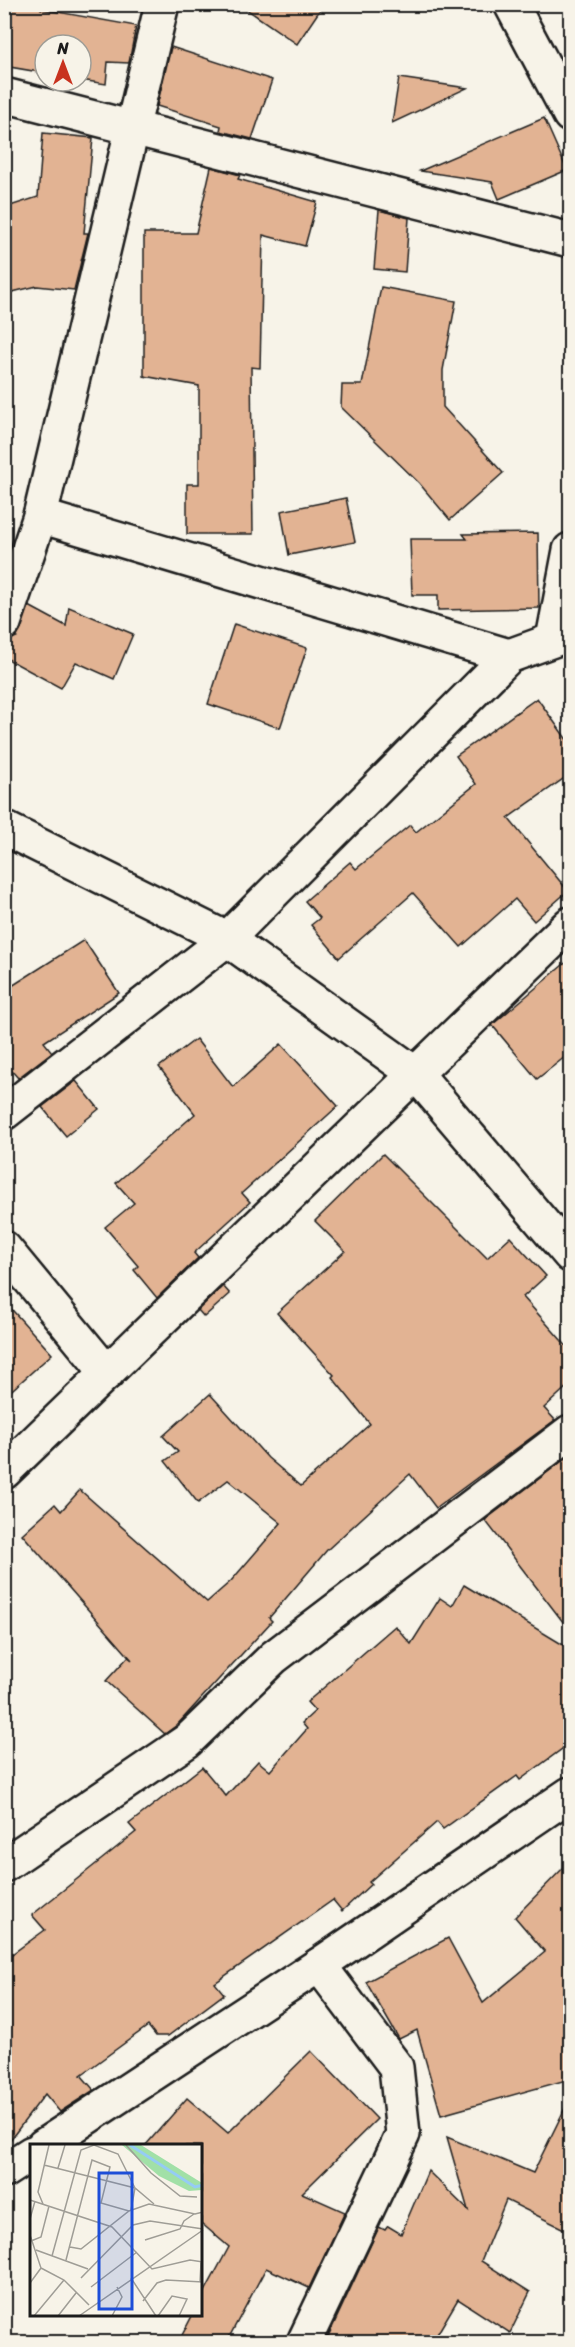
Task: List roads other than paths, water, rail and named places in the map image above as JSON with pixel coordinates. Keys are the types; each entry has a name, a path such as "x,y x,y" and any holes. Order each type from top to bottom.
{"street":[{"path":"4,623 40,516 162,4"},
{"path":"511,4 570,115"},
{"path":"4,95 570,240"},
{"path":"40,516 509,656"},
{"path":"4,1113 226,939 509,656 562,637 570,550"},
{"path":"4,828 226,939 417,1075 570,1255"},
{"path":"4,1472 417,1075 570,924"},
{"path":"4,1248 107,1373"},
{"path":"4,1866 187,1741 274,1657 570,1432"},
{"path":"46,2144 319,1965 567,1807"},
{"path":"304,2343 403,2134 396,2067 319,1965"},
{"path":"4,2171 30,2154"}]}
